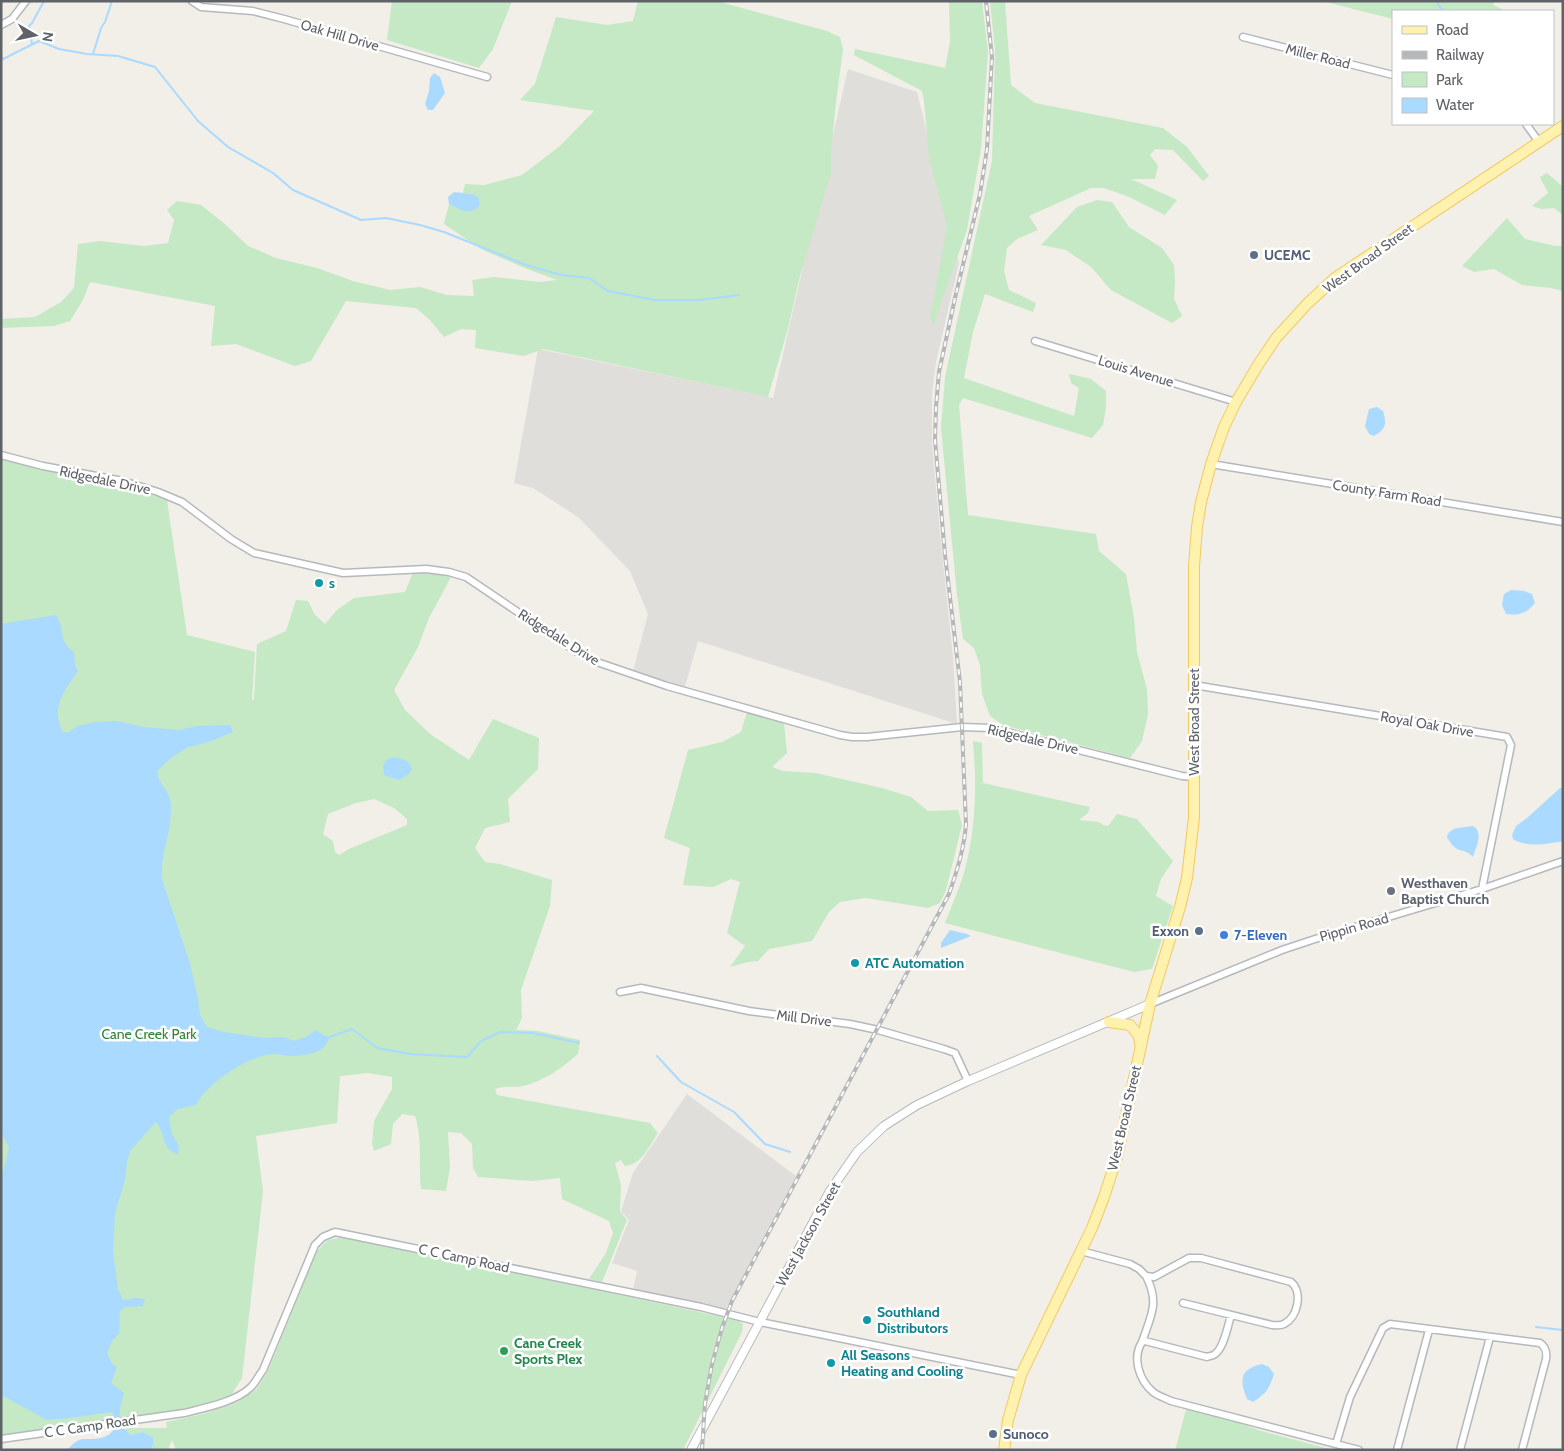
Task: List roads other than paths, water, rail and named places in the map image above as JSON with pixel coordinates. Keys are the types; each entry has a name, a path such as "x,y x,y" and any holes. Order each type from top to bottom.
{"main road":[{"name":"West Broad Street","path":"1004,1450 1008,1420 1021,1375 1081,1251 1104,1197 1117,1156 1150,1004 1187,878 1194,817 1193,595 1197,527 1210,464 1224,426 1236,402 1276,338 1306,304 1335,278 1563,126"},
{"path":"1108,1022 1130,1025 1139,1036 1140,1049"}],"street":[{"path":"1,25 12,19 26,1"},
{"name":"Oak Hill Drive","path":"192,1 201,7 253,12 284,18 487,77"},
{"name":"Miller Road","path":"1243,37 1392,75"},
{"path":"1527,125 1539,142"},
{"name":"Louis Avenue","path":"1036,341 1236,402"},
{"name":"Ridgedale Drive","path":"1,455 43,466 123,481 158,492 182,502 230,539 254,553 343,573 426,569 449,572 466,577 574,650 594,661 667,686 840,735 867,737 962,727 991,728 1182,776 1195,777"},
{"name":"County Farm Road","path":"1210,464 1563,522"},
{"name":"Royal Oak Drive","path":"1194,685 1507,738 1511,746 1482,889"},
{"name":"Pippin Road","path":"1150,1004 1307,942 1482,889 1563,861"},
{"name":"Mill Drive","path":"620,992 641,988 749,1011 878,1030 954,1053 968,1081"},
{"name":"West Jackson Street","path":"691,1450 830,1191 857,1152 884,1126 917,1105 968,1081 1150,1004"},
{"name":"C C Camp Road","path":"1,1439 184,1413 207,1408 238,1396 251,1387 263,1370 314,1245 323,1237 335,1232 1021,1375"},
{"path":"1081,1251 1130,1264 1146,1276 1154,1295 1154,1304 1136,1360 1145,1383 1158,1396 1359,1450"},
{"path":"1146,1276 1154,1277 1189,1258 1201,1258 1291,1282 1295,1285 1297,1291 1296,1308 1291,1318 1286,1323 1280,1325 1272,1325 1183,1303"},
{"path":"1142,1342 1146,1341 1207,1357 1215,1354 1220,1348 1231,1315"},
{"path":"1336,1444 1350,1397 1383,1328 1390,1324 1540,1343 1544,1346 1547,1353 1522,1450"},
{"path":"1397,1450 1429,1330"},
{"path":"1460,1450 1490,1337"}],"water":[{"path":"434,73 440,77 445,93 433,110 428,110 425,104 430,78"},
{"path":"454,192 472,194 478,197 480,205 473,210 465,211 449,204 448,197"},
{"path":"1377,407 1383,411 1385,423 1381,431 1374,436 1369,434 1365,426 1369,409"},
{"path":"1511,590 1532,594 1535,603 1522,613 1515,615 1506,614 1502,605 1504,594"},
{"path":"56,615 61,625 63,639 74,652 75,665 78,671 60,700 58,707 59,723 63,732 69,732 77,726 95,722 116,721 143,727 179,730 197,726 230,725 233,732 206,743 188,747 171,758 157,771 160,781 169,796 171,806 162,879 190,963 200,1015 207,1027 224,1032 264,1038 284,1037 294,1041 306,1037 316,1030 330,1037 324,1047 313,1053 295,1056 265,1055 242,1064 219,1079 209,1088 196,1105 178,1109 169,1117 172,1134 179,1146 178,1155 168,1148 156,1122 130,1151 125,1180 115,1213 113,1251 118,1289 123,1300 145,1299 143,1306 125,1307 120,1311 119,1334 112,1341 107,1353 112,1364 117,1367 111,1383 124,1393 120,1410 122,1425 131,1435 143,1432 154,1438 152,1450 67,1450 78,1440 98,1439 112,1432 115,1424 112,1412 47,1420 1,1395 1,1180 9,1147 1,1133 1,624"},
{"path":"393,757 407,761 412,769 408,775 399,780 384,775 383,767 386,760"},
{"path":"1560,788 1563,789 1563,841 1525,844 1513,839 1512,835 1516,826"},
{"path":"1473,826 1479,836 1473,857 1454,847 1447,837 1454,829"},
{"path":"950,930 971,936 941,948 941,943"},
{"path":"1262,1364 1269,1367 1274,1374 1267,1390 1253,1402 1247,1399 1242,1381 1243,1376 1249,1369"}],"waterway":[{"path":"32,44 29,26 44,1"},
{"path":"93,54 112,1"},
{"path":"1438,1 1438,5 1443,10"},
{"path":"1,60 39,41 59,49 87,54 118,56 155,67 198,121 228,147 273,173 293,190 361,220 386,218 420,225 444,232 526,265 561,275 589,278 608,291 654,300 699,300 739,295"},
{"path":"330,1037 352,1029 377,1048 411,1054 467,1057 481,1041 500,1032 533,1033 579,1043"},
{"path":"657,1056 681,1082 734,1112 765,1144 790,1152"},
{"path":"1536,1327 1563,1330"}],"railway":[{"path":"702,1450 705,1403 712,1364 732,1301 949,894 964,842 966,824 960,682 945,555 935,440 939,372 980,194 987,149 992,57 986,1"}],"place":[{"name":"UCEMC","path":"1254,255"},
{"name":"s","path":"319,583"},
{"name":"Westhaven Baptist Church","path":"1391,891"},
{"name":"Exxon","path":"1199,931"},
{"name":"7-Eleven","path":"1224,935"},
{"name":"ATC Automation","path":"855,963"},
{"name":"Southland Distributors","path":"867,1320"},
{"name":"Cane Creek Sports Plex","path":"504,1351"},
{"name":"All Seasons Heating and Cooling","path":"831,1363"},
{"name":"Sunoco","path":"993,1434"}],"park label":[{"name":"Cane Creek Park","path":"149,1034"}]}
